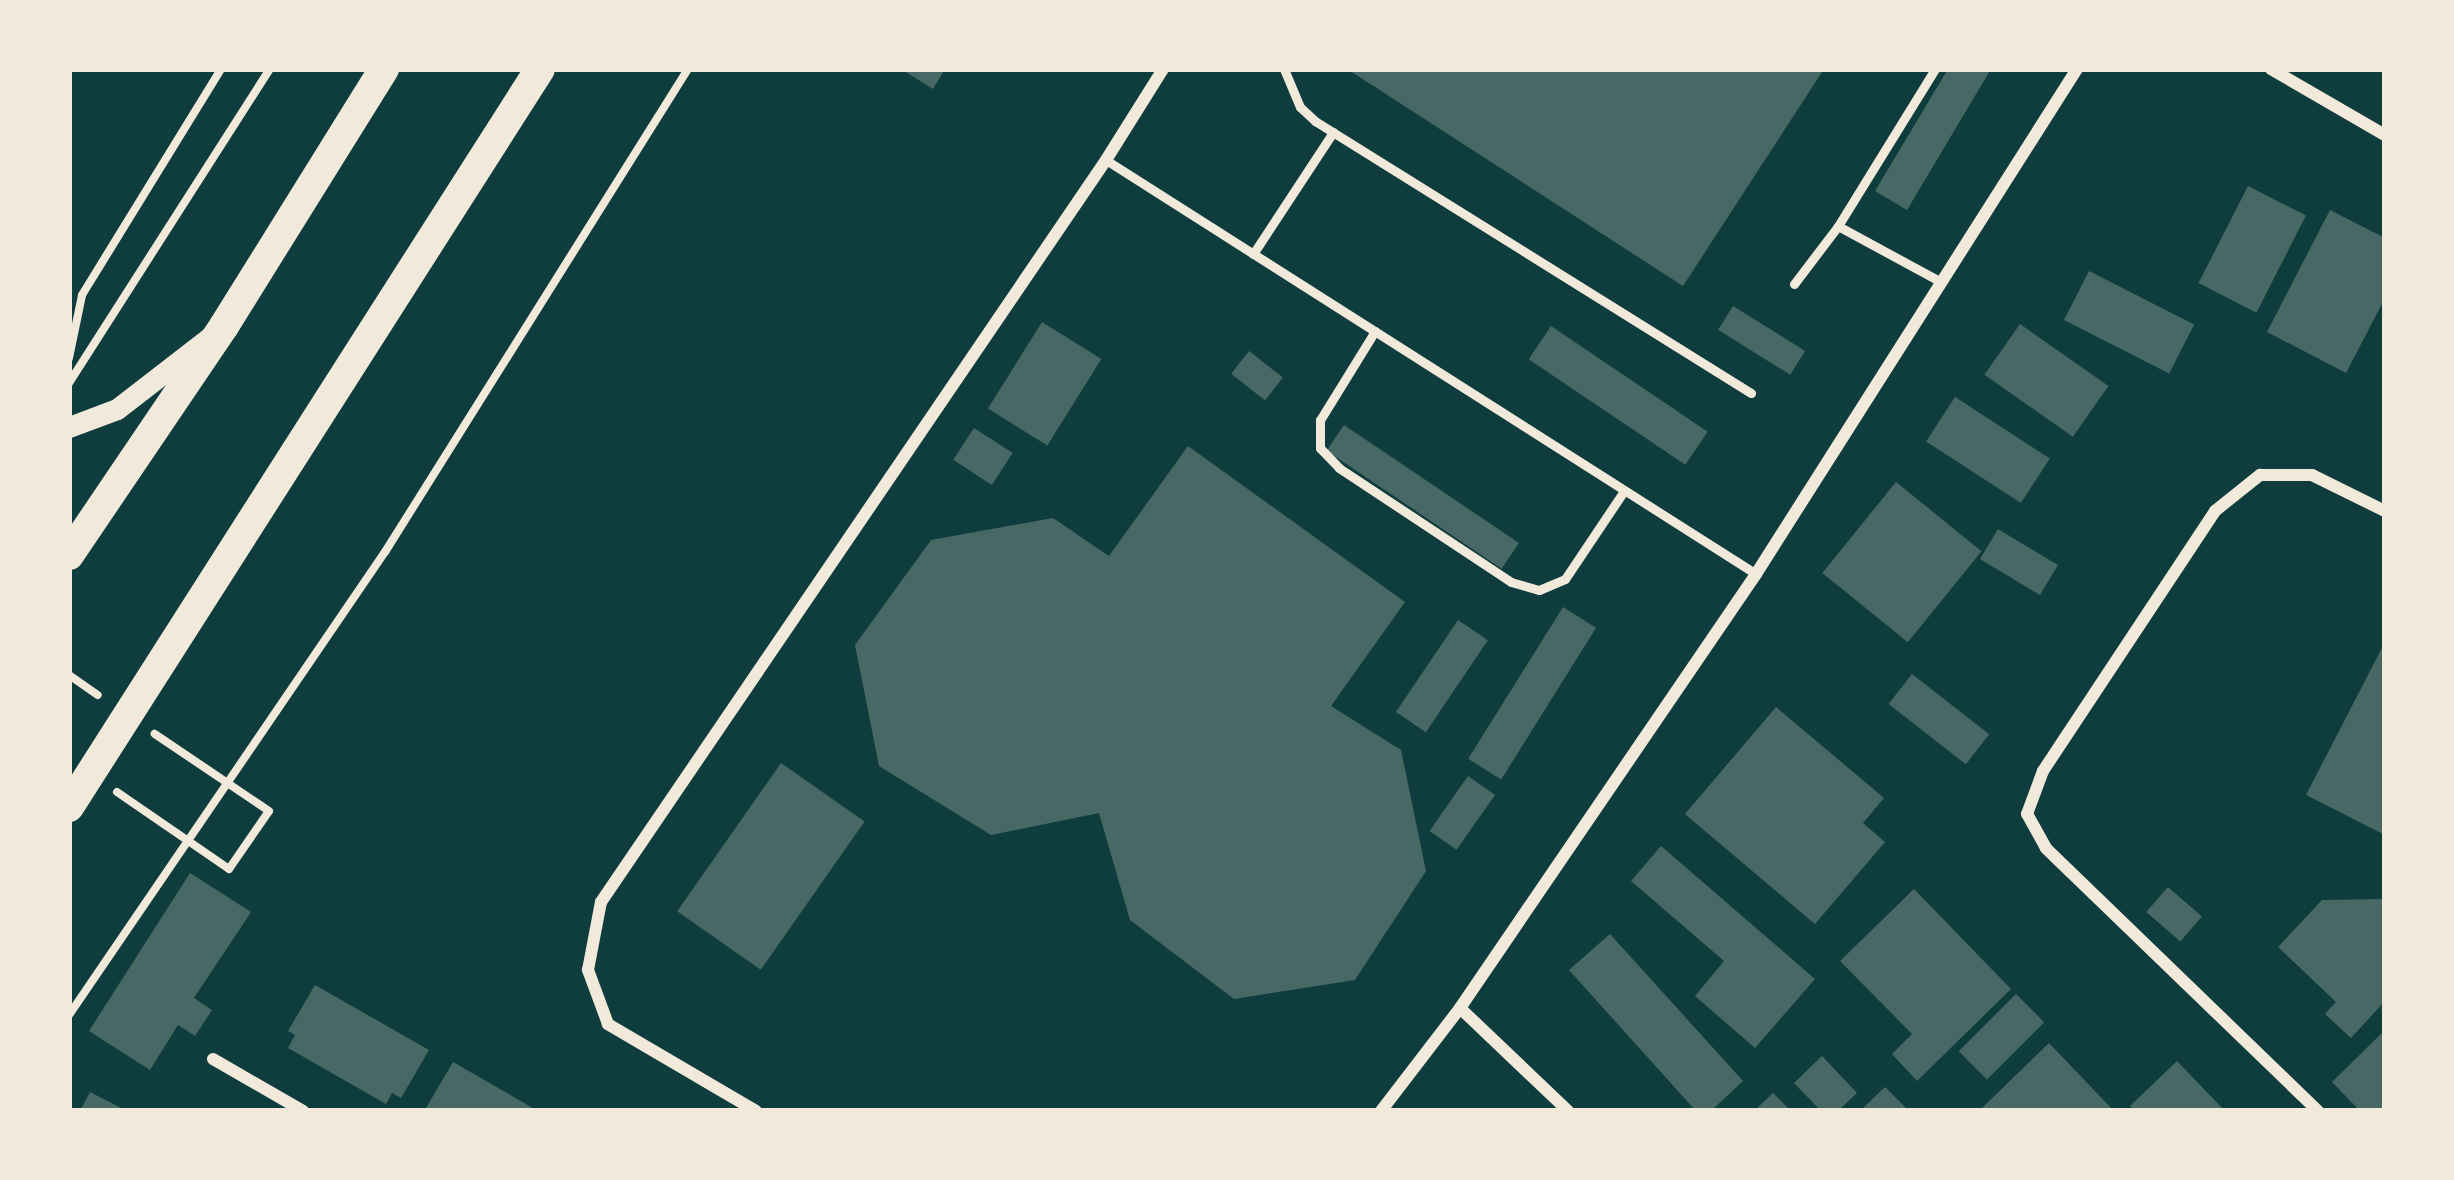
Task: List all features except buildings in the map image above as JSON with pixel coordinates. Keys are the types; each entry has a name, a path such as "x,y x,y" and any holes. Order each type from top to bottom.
{"main road":[{"path":"69,555 224,326 384,69"},
{"path":"69,807 540,69"}],"street":[{"path":"756,1111 608,1024 588,970 601,902 1106,160 1163,69"},
{"path":"1381,1111 1460,1008 1756,574 2077,69"},
{"path":"2270,69 2385,135"},
{"path":"69,428 117,409 224,326"},
{"path":"2318,1111 2046,848 2027,814 2043,771 2215,511 2260,476 2312,475 2385,511"},
{"path":"1460,1008 1568,1111"},
{"path":"213,1059 303,1111"}],"lane":[{"path":"1284,69 1300,107 1334,132 1751,393"},
{"path":"1793,284 1838,226 1935,69"},
{"path":"1253,254 1334,132"},
{"path":"1106,160 1756,574"},
{"path":"1838,226 1941,282"},
{"path":"1375,331 1320,420 1320,448 1339,469 1511,582 1539,590 1565,579 1624,490"}],"path":[{"path":"69,358 82,296 221,69"},
{"path":"69,382 270,69"},
{"path":"69,1015 385,552 688,69"},
{"path":"69,676 105,700"},
{"path":"91,774 229,869 269,811 142,725"}]}
